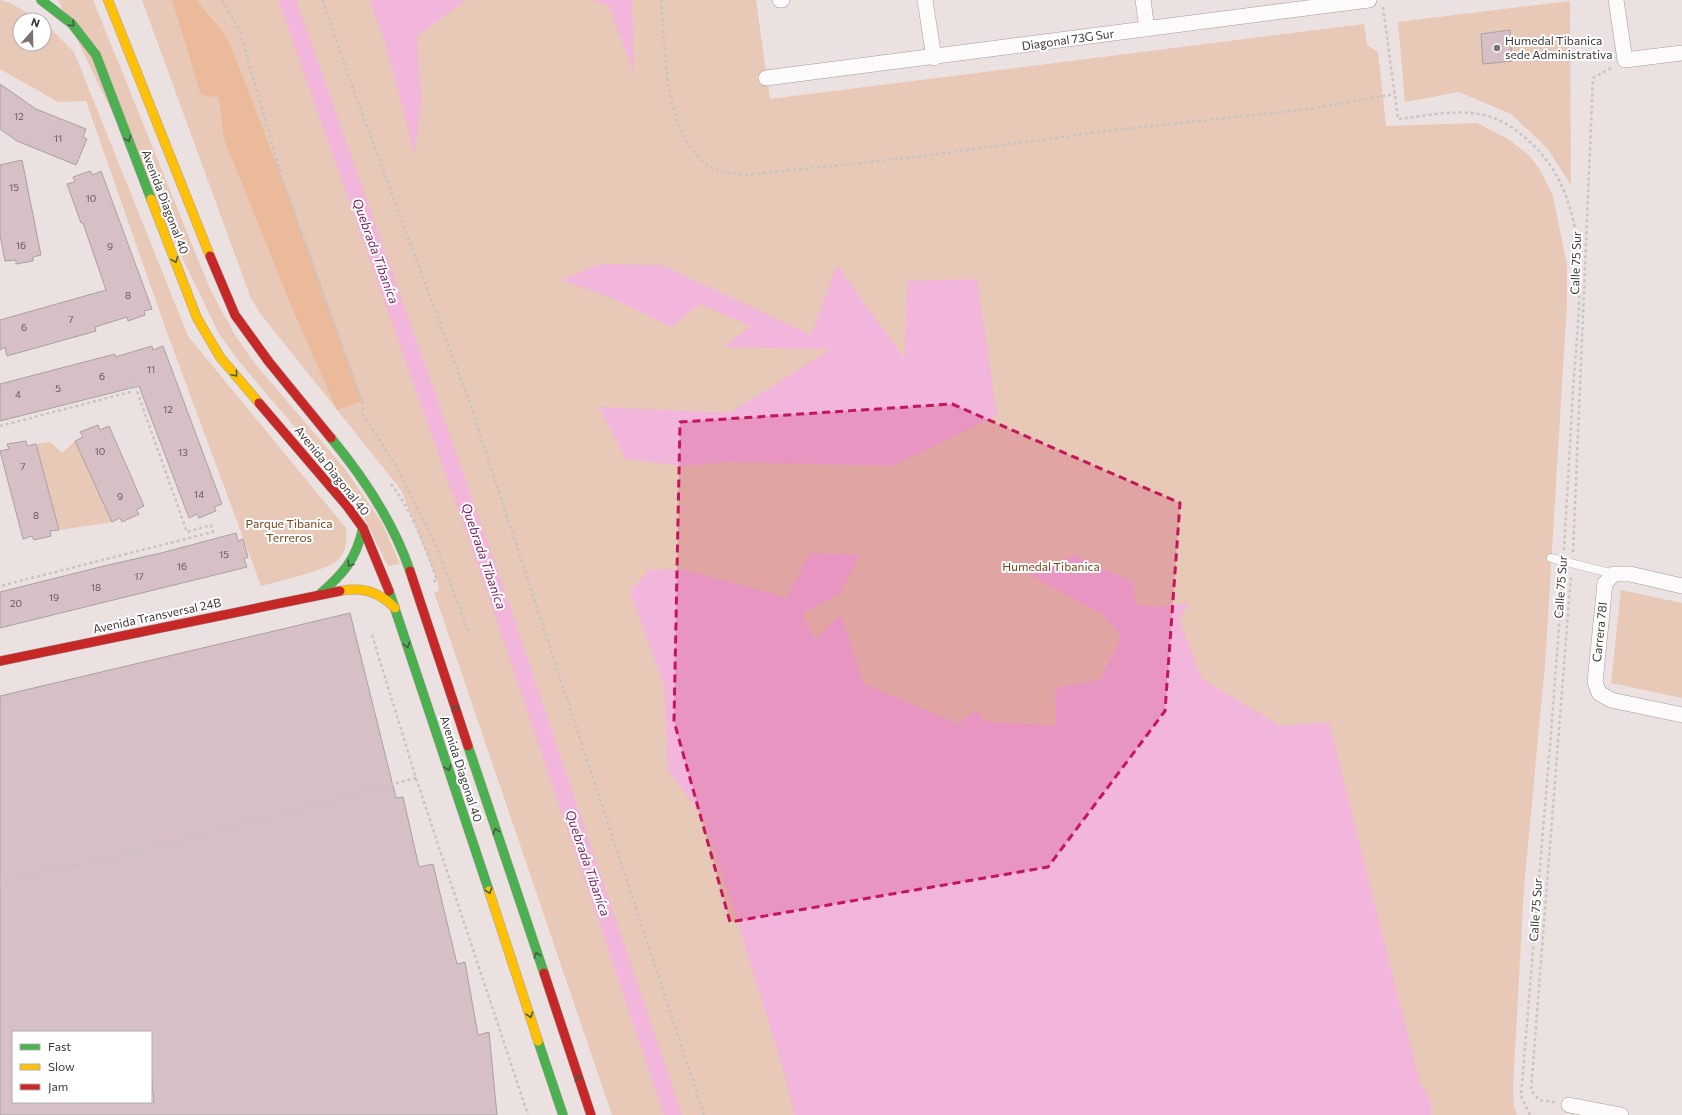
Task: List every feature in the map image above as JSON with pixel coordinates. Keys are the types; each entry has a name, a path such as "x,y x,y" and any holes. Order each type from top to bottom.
{"main road":[{"name":"Avenida Diagonal 40","path":"41,0 52,6 76,28 88,41 96,55 197,318 208,338 220,357 347,506 363,528 395,608 563,1115"},
{"name":"Avenida Diagonal 40","path":"108,0 221,284 234,313 253,341 346,456 377,500 396,537 415,589 591,1115"},
{"name":"Avenida Transversal 24B","path":"319,595 340,578 351,564 360,547 363,528"},
{"name":"Avenida Transversal 24B","path":"0,661 319,595 360,589 372,590 385,596 395,608"}],"street":[{"path":"925,0 934,58"},
{"path":"1143,0 1147,30"},
{"name":"Diagonal 73G Sur","path":"766,78 934,58 1369,0"},
{"path":"1616,0 1625,60 1682,53"},
{"path":"1614,574 1630,574 1682,586"},
{"name":"Carrera 78I","path":"1614,574 1606,583 1595,682 1599,693 1611,700 1682,715"},
{"path":"1569,1105 1621,1115"}],"lane":[{"path":"1551,558 1614,574"}],"path":[{"path":"222,0 239,29 282,178 362,401 363,414 398,468 437,548 468,633"},
{"path":"322,0 360,108 469,401 704,1115"},
{"path":"661,0 670,94 685,141 706,165 723,172 747,175 923,156 1107,131 1309,109 1395,94"},
{"path":"1382,0 1398,119"},
{"name":"Calle 75 Sur","path":"1569,1105 1539,1100 1531,1090 1572,563 1593,78 1625,60"},
{"path":"0,426 130,392 128,382 133,380 187,532 211,525 212,532 0,586"},
{"path":"388,480 398,493 419,532 437,580 415,589"},
{"path":"372,635 416,778 528,1115"},
{"path":"0,882 137,852 416,778"}],"highlighted area":[{"path":"952,404 1180,503 1165,711 1048,867 730,922 674,721 680,422"}],"green space":[{"name":"Parque Tibanica Terreros","path":"0,0 10,3 26,12 12,12 12,52 52,52 52,30 74,52 188,336 346,528 345,549 338,560 313,572 261,586 166,330 86,101 58,102 0,69"},
{"path":"58,0 93,0 210,289 235,335 256,365 345,469 382,523 400,564 388,566 359,507 330,468 241,364 219,334"},
{"name":"Humedal Tibanica","path":"142,0 756,0 770,99 1364,24 1367,45 1378,52 1386,126 1477,123 1508,139 1529,155 1540,170 1553,196 1567,265 1567,303 1545,665 1524,887 1513,1088 1514,1106 1517,1115 612,1115 434,592 439,591 437,580 401,490 259,312 250,296"},
{"path":"1570,1 1571,185 1547,148 1511,114 1459,92 1405,102 1398,22"},
{"path":"75,441 112,522 59,530 36,444 50,442 62,453"},
{"path":"1621,590 1682,603 1682,698 1611,683"}],"shaded area":[{"path":"172,0 196,0 219,27 230,44 282,178 362,401 337,410 292,308 224,139 219,97 205,96 200,92"},
{"path":"369,0 466,0 417,36 421,101 415,155 384,38"},
{"path":"589,0 632,0 634,73 608,5"},
{"path":"600,264 662,265 811,335 837,265 904,358 908,281 977,279 997,415 893,466 726,462 684,466 626,459 599,407 730,413 831,349 723,347 751,326 700,304 671,327 610,297 561,280"},
{"path":"810,553 860,555 840,594 802,613 815,639 841,615 864,684 959,724 976,709 983,721 1056,726 1055,688 1100,680 1121,637 1105,616 1030,575 1074,555 1133,582 1136,604 1155,607 1189,603 1179,619 1202,679 1281,726 1329,722 1420,1083 1431,1102 1431,1115 794,1115 785,1075 704,819 668,770 664,685 630,592 649,570 681,569 786,597"}],"building":[{"name":"Humedal Tibanica sede Administrativa","path":"1510,30 1512,61 1483,64 1481,34"},
{"path":"0,84 36,109 86,129 83,137 87,139 76,165 17,141 0,129"},
{"path":"22,160 41,255 33,257 33,261 16,264 16,260 5,261 0,235 0,165"},
{"path":"90,171 93,175 101,171 152,309 144,311 145,315 128,321 127,317 95,327 96,331 7,356 5,347 0,350 0,320 106,290 83,223 81,223 67,184 75,182 73,177"},
{"path":"152,346 153,350 163,346 222,504 214,507 216,511 199,518 197,514 189,518 139,386 0,421 0,384 115,354 115,357"},
{"path":"98,425 100,430 109,426 144,506 136,510 139,514 122,522 120,518 112,522 75,441 83,437 80,432"},
{"path":"26,441 27,446 36,444 59,530 50,531 51,536 34,540 32,536 23,539 0,451 9,449 7,444"},
{"path":"236,533 238,541 243,539 248,557 244,559 247,567 0,628 0,592 161,553"},
{"path":"350,613 396,798 403,797 419,867 433,864 457,964 465,962 478,1035 489,1032 497,1115 0,1115 0,696"}],"waterway":[{"name":"Quebrada Tibaníca","path":"287,0 492,580 673,1115"}],"traffic: fast":[{"path":"41,0 72,24 96,55 151,199"},
{"path":"331,438 366,484 386,517 410,571"},
{"path":"319,595 342,573 347,566 357,549 363,528"},
{"path":"389,591 489,891"},
{"path":"468,746 544,973"},
{"path":"538,1041 563,1115"}],"traffic: slow":[{"path":"108,0 210,256"},
{"path":"151,199 197,318 220,357 259,403"},
{"path":"340,591 363,590 370,592 389,602 395,608"},
{"path":"489,891 538,1041"}],"traffic: jam":[{"path":"210,256 235,315 269,362 331,438"},
{"path":"259,403 347,506 363,528 389,591"},
{"path":"410,571 468,746"},
{"path":"0,661 340,591"},
{"path":"544,973 591,1115"}],"place":[{"name":"Humedal Tibanica sede Administrativa","path":"1497,48"}]}
